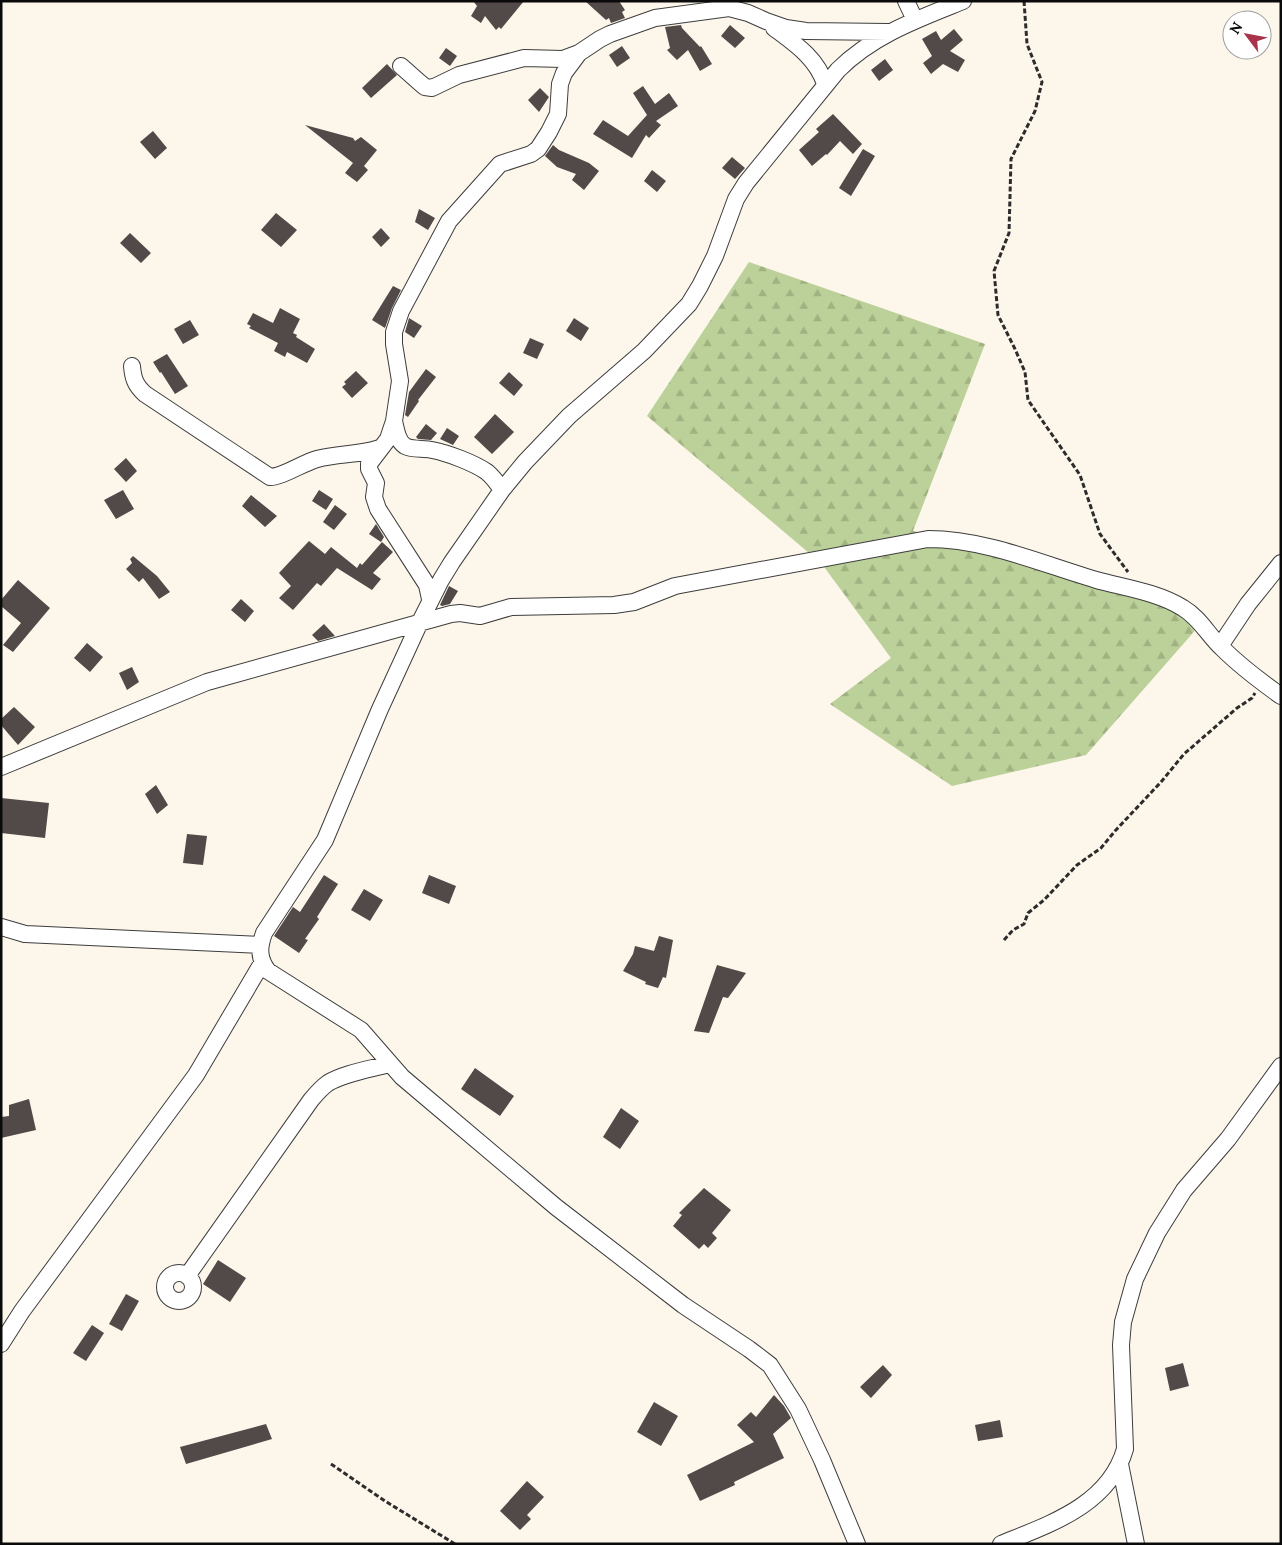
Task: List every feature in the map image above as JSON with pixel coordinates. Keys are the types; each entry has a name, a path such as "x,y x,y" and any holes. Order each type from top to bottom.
{"street":[{"path":"906,1 915,20"},
{"path":"857,1544 822,1460 798,1409 770,1365 750,1349 683,1305 556,1207 409,1083 389,1064 361,1030 274,976 262,963 260,945 264,932 325,840 380,709 430,599 452,562 502,490 525,462 569,416 644,351 689,304 715,256 736,199 746,183 825,84 851,56 915,20 963,1"},
{"path":"430,599 428,585 378,509 374,497 376,483 369,469 372,458 388,439 399,395 400,381 394,332 401,311 449,220 500,164 531,154 538,149 544,140 558,114 560,84 564,73 579,54 610,34 655,18 729,8 748,13 766,21 806,31 891,32"},
{"path":"766,21 809,57 822,74 825,84"},
{"path":"401,66 425,87 432,88 459,75 524,58 563,59 579,54"},
{"path":"132,366 133,378 145,394 270,477 279,476 300,464 317,459 367,452 382,447"},
{"path":"394,421 398,436 405,446 444,453 481,468 493,477 502,490"},
{"path":"1,767 208,682 451,614 460,613 480,616 511,607 614,605 634,602 675,586 928,539 942,539 981,545 1181,606 1194,615 1240,666 1281,696"},
{"path":"1220,646 1248,604 1281,563"},
{"path":"1,927 25,934 260,945"},
{"path":"1,1344 22,1311 196,1075 262,963"},
{"path":"187,1276 319,1091 329,1083 340,1078 389,1064"},
{"path":"1001,1544 1056,1520 1091,1500 1108,1483 1120,1464 1125,1449 1121,1345 1123,1322 1134,1279 1157,1233 1184,1190 1228,1139 1281,1066"},
{"path":"1120,1464 1136,1544"}],"path":[{"path":"1024,1 1027,44 1042,82 1035,110 1011,159 1009,233 994,271 998,314 1025,372 1028,400 1080,476 1100,534 1138,586 1140,592"},
{"path":"1004,940 1013,930 1024,924 1028,913 1044,900 1077,865 1101,848 1114,831 1161,782 1184,754 1252,698 1261,682"},
{"path":"331,1464 385,1501 455,1544"}],"green space":[{"path":"749,262 985,344 913,531 1118,582 1199,626 1086,755 952,786 830,704 891,658 822,564 647,416"}],"building":[{"path":"473,1 524,1 501,29 499,27 496,30 485,16 481,23 471,16 477,6"},
{"path":"585,1 619,1 625,10 622,12 625,18 611,23 609,18 606,20"},
{"path":"681,25 701,46 712,64 700,71 688,50 677,60 667,50 670,48 665,27"},
{"path":"730,25 745,38 735,48 721,36"},
{"path":"954,29 963,40 950,51 965,60 958,72 943,64 931,74 923,63 932,56 922,39 936,31 941,40"},
{"path":"622,46 630,58 617,67 609,55"},
{"path":"446,48 457,56 450,66 439,58"},
{"path":"885,59 893,70 879,81 871,70"},
{"path":"387,64 397,75 371,98 362,88"},
{"path":"643,86 655,104 669,93 678,106 656,121 661,125 649,138 646,135 632,158 593,134 603,120 628,136 647,115 633,93"},
{"path":"540,88 549,97 539,112 528,100"},
{"path":"833,114 862,144 853,154 840,141 827,155 812,166 799,150 819,132 816,129"},
{"path":"305,125 353,138 355,141 361,137 377,150 364,166 368,170 357,182 345,173 353,163"},
{"path":"153,131 167,148 155,159 140,142"},
{"path":"553,145 559,150 589,163 599,171 584,190 572,180 576,174 557,167 545,156"},
{"path":"863,149 875,156 851,196 839,188"},
{"path":"732,157 745,168 735,179 722,168"},
{"path":"652,170 666,181 657,192 644,181"},
{"path":"419,209 435,218 428,230 415,222"},
{"path":"276,213 297,230 281,247 261,230"},
{"path":"381,228 390,238 381,247 372,237"},
{"path":"130,233 151,253 141,263 120,243"},
{"path":"393,286 401,290 385,328 372,320"},
{"path":"280,308 300,319 293,333 315,349 307,363 287,352 285,357 274,351 278,343 249,328 251,326 247,324 253,313 273,323"},
{"path":"409,318 422,326 414,338 405,332"},
{"path":"574,318 589,328 581,341 566,331"},
{"path":"190,320 199,335 183,344 174,329"},
{"path":"530,338 544,344 537,359 523,353"},
{"path":"167,354 188,386 175,394 153,362"},
{"path":"426,369 436,377 418,400 408,417 405,415 409,392"},
{"path":"356,371 368,383 352,398 342,387 346,384 344,382"},
{"path":"509,372 523,385 514,396 499,383"},
{"path":"495,414 514,432 492,454 474,437"},
{"path":"426,424 437,433 431,440 418,439 416,437"},
{"path":"447,428 459,436 453,445 440,439"},
{"path":"126,458 137,471 126,482 114,469"},
{"path":"123,490 134,509 116,519 104,500"},
{"path":"319,490 333,499 326,510 312,501"},
{"path":"251,495 277,516 265,527 242,506"},
{"path":"335,505 347,514 334,530 323,522"},
{"path":"376,524 384,537 381,542 369,534"},
{"path":"309,541 325,554 331,547 357,568 360,563 362,565 382,542 393,552 373,573 381,579 372,590 337,568 321,586 317,583 293,610 279,598 291,586 279,573"},
{"path":"133,556 157,576 170,592 159,599 143,578 139,582 126,569 132,563 130,559"},
{"path":"18,580 50,608 13,652 3,645 21,623 1,606 1,600"},
{"path":"449,586 458,591 450,604 442,606 440,605"},
{"path":"241,599 254,611 245,622 231,610"},
{"path":"324,624 335,636 318,641 312,635"},
{"path":"87,643 103,657 90,672 74,658"},
{"path":"132,667 139,682 127,690 119,673"},
{"path":"14,707 35,727 18,745 1,725 1,719"},
{"path":"156,785 168,805 157,814 145,794"},
{"path":"1,798 49,803 45,838 1,833"},
{"path":"187,834 207,836 203,865 183,863"},
{"path":"324,875 338,884 317,917 319,919 305,939 308,940 299,953 274,936 293,907 300,912"},
{"path":"429,875 456,886 449,904 422,893"},
{"path":"364,889 383,900 370,921 351,910"},
{"path":"659,936 673,940 666,978 663,977 658,988 645,984 646,982 623,971 633,954 635,946 654,951"},
{"path":"717,965 746,973 728,998 723,997 709,1033 694,1031"},
{"path":"475,1068 514,1096 500,1116 461,1089"},
{"path":"29,1099 36,1130 1,1138 1,1117 9,1116 9,1105"},
{"path":"621,1108 639,1121 620,1149 603,1137"},
{"path":"704,1188 731,1210 712,1233 717,1238 708,1248 704,1244 699,1249 673,1226 682,1215 679,1213"},
{"path":"218,1260 246,1278 230,1302 203,1284"},
{"path":"126,1294 139,1301 122,1331 109,1324"},
{"path":"92,1325 104,1333 86,1361 73,1353"},
{"path":"1183,1363 1189,1386 1170,1391 1165,1368"},
{"path":"883,1365 892,1375 871,1398 860,1387"},
{"path":"774,1395 784,1406 791,1418 773,1434 784,1458 734,1482 735,1485 700,1501 687,1475 754,1442 737,1425 751,1412 756,1417"},
{"path":"654,1402 678,1416 661,1446 637,1432"},
{"path":"1000,1420 1003,1437 978,1441 975,1425"},
{"path":"266,1424 272,1439 186,1464 180,1447"},
{"path":"527,1481 544,1497 527,1515 531,1519 520,1530 500,1511"}]}
